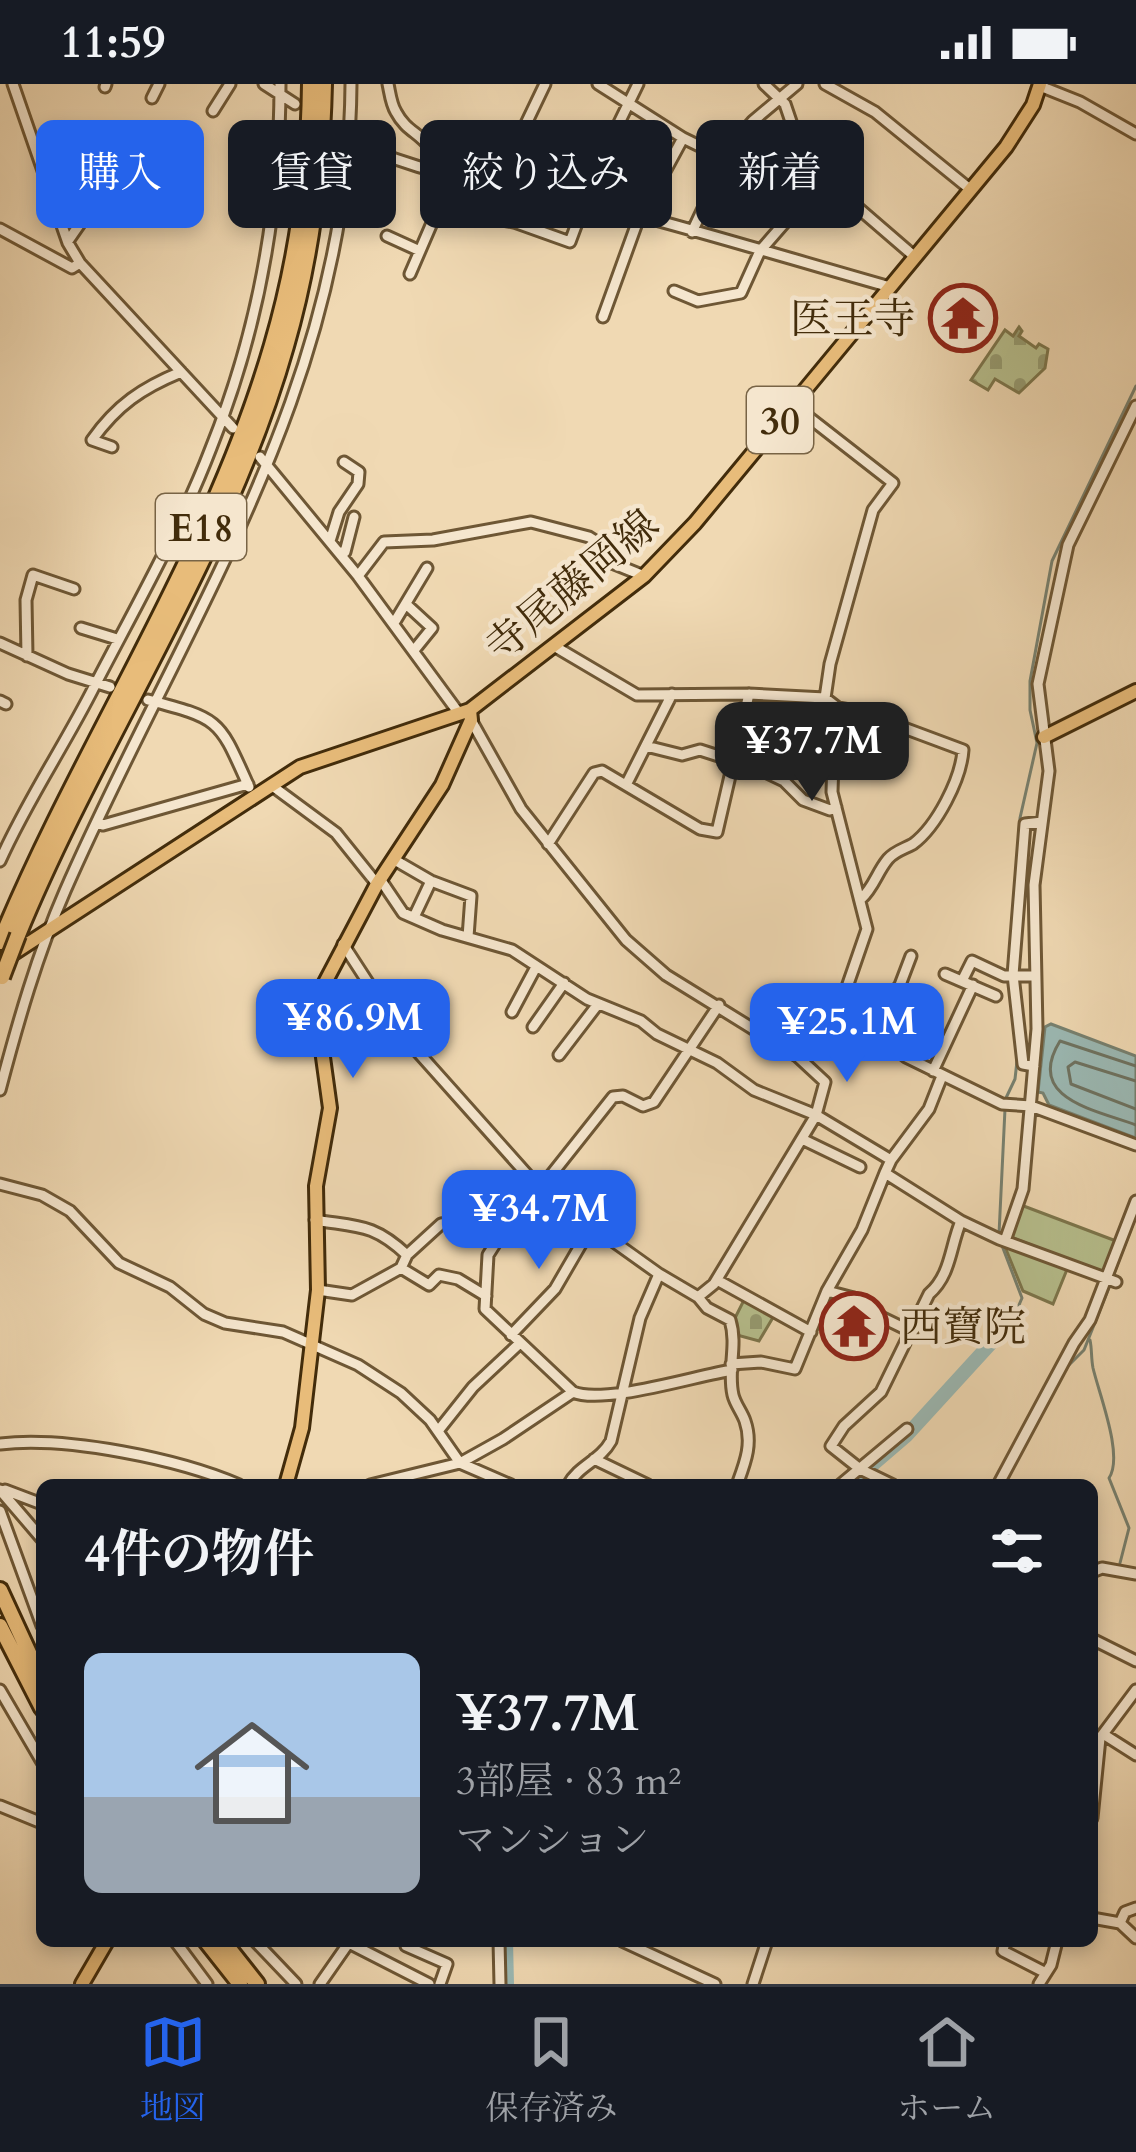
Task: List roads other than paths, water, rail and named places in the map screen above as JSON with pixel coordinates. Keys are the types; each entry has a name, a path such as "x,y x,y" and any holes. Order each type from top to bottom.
{"highway":[{"name":"E18","path":"0,942 77,772 194,543 246,423 272,348 294,258 306,170 310,84"},
{"name":"E18","path":"1,979 79,798 208,544 259,427 286,349 308,259 320,172 323,84"},
{"path":"0,1588 36,1669"},
{"path":"0,1626 36,1696"},
{"path":"211,1947 240,1984"},
{"path":"228,1947 257,1984"}],"main road":[{"name":"寺尾藤岡線","path":"0,962 251,790 271,785 316,759 466,714 644,576 686,534 971,190 1021,128 1040,85"},
{"path":"1044,737 1136,691"},
{"path":"288,1479 302,1428 318,1290 316,1186 330,1108 317,1004 322,983 378,881 442,785 466,714"},
{"path":"82,1984 104,1947"}],"street":[{"path":"13,84 68,242 80,263 233,428"},
{"path":"152,98 160,84"},
{"path":"213,111 230,84"},
{"path":"264,84 280,89 295,104"},
{"path":"351,84 351,120"},
{"path":"388,84 397,116 420,133"},
{"path":"528,120 544,84"},
{"path":"623,120 638,84"},
{"path":"764,84 782,100 789,120"},
{"path":"756,120 797,84"},
{"path":"825,84 875,112 971,190"},
{"path":"604,85 696,144"},
{"path":"1040,85 1136,134"},
{"path":"0,861 186,504 222,417 250,336 266,261 279,163 280,89"},
{"path":"672,158 683,138"},
{"path":"864,213 915,257"},
{"path":"692,232 696,224"},
{"path":"672,226 890,287"},
{"path":"68,242 78,228"},
{"path":"0,1090 49,930 153,701 210,598 267,467 297,387 328,280 337,228"},
{"path":"410,274 430,228"},
{"path":"531,228 570,242 575,228"},
{"path":"603,317 636,228"},
{"path":"674,291 698,301 741,293 760,251 780,228"},
{"path":"0,229 72,268 80,263"},
{"path":"387,236 420,251"},
{"path":"112,447 92,440 113,410 146,387 182,372"},
{"path":"793,405 893,483 873,510 825,698 836,807 866,929 838,1013 797,1056"},
{"path":"1006,1238 1023,1189 1034,1066 1034,885 1049,771 1038,685 1060,570 1136,406"},
{"path":"260,457 466,714 521,809 626,940 666,974 797,1056 825,1082 816,1115 802,1139 717,1280 698,1297"},
{"path":"330,541 339,512 358,484 359,472 344,462"},
{"path":"340,552 346,552 354,517"},
{"path":"358,576 384,542 433,540 531,522 589,537 607,561 644,576"},
{"path":"394,623 427,568"},
{"path":"27,656 26,600 33,575 74,589"},
{"path":"407,605 431,628 415,649"},
{"path":"81,628 117,638"},
{"path":"0,643 110,688"},
{"path":"554,646 637,695 825,698 838,708 963,750 949,792 930,826 886,861 874,887 861,899"},
{"path":"626,783 672,694"},
{"path":"548,844 594,773 602,771 700,830 717,832 749,694"},
{"path":"98,823 251,790 222,728 202,716 153,701"},
{"path":"646,746 682,754 700,751 735,762 774,776 803,800 830,810 836,807"},
{"path":"271,785 336,833 403,913 512,950 598,1004 624,1012 754,1090 816,1115 891,1160"},
{"path":"1034,1066 1023,1064 1013,975 1025,824 1042,822"},
{"path":"393,859 471,896 467,937"},
{"path":"414,917 431,880"},
{"path":"343,943 400,1032 540,1189 730,1320"},
{"path":"868,1026 900,985 911,956"},
{"path":"718,1005 654,1102 643,1106 623,1096 614,1097 602,1108 540,1189 514,1214 488,1255 485,1309 573,1392 584,1396 620,1394 761,1362 795,1369 891,1160 929,1108 972,962 1004,976 1034,976"},
{"path":"512,1012 536,967"},
{"path":"945,974 996,996"},
{"path":"533,1027 564,983"},
{"path":"559,1055 598,1004"},
{"path":"838,1013 868,1026 906,1058 1002,1104 1031,1106 1136,1144"},
{"path":"802,1139 860,1167"},
{"path":"885,1174 999,1239 1111,1280"},
{"path":"0,1184 42,1195 70,1211 119,1263 170,1287 205,1314 225,1323 268,1327 358,1365 401,1393 438,1431 460,1463 497,1479"},
{"path":"1001,1479 1111,1280 1136,1202"},
{"path":"318,1290 352,1295 401,1268 407,1255 441,1224 514,1214"},
{"path":"315,1220 360,1224 389,1238 407,1255"},
{"path":"881,1479 831,1446 844,1426 880,1392 928,1294 939,1285 950,1262 950,1247 961,1221"},
{"path":"511,1335 554,1289 591,1227"},
{"path":"401,1268 429,1285 439,1275 447,1275 486,1295"},
{"path":"572,1479 611,1442 640,1318 659,1274"},
{"path":"717,1280 811,1332"},
{"path":"827,1291 865,1301 881,1317 912,1332"},
{"path":"739,1479 749,1453 746,1424 734,1396 730,1320 744,1294"},
{"path":"438,1431 473,1387 520,1343"},
{"path":"395,1479 460,1463 573,1392"},
{"path":"848,1479 907,1429"},
{"path":"0,1444 46,1444 152,1459 197,1467 225,1479"},
{"path":"594,1459 640,1479"},
{"path":"0,1489 36,1502"},
{"path":"0,1489 36,1532"},
{"path":"0,1511 36,1611"},
{"path":"1098,1570 1136,1574"},
{"path":"0,1588 20,1572"},
{"path":"1098,1642 1136,1660"},
{"path":"0,1690 36,1748"},
{"path":"1098,1750 1103,1734 1136,1690"},
{"path":"0,1711 14,1716"},
{"path":"1103,1734 1136,1755"},
{"path":"0,1806 36,1820"},
{"path":"1120,1923 1125,1912 1136,1908"},
{"path":"1098,1919 1120,1923 1136,1938"},
{"path":"179,1947 207,1984"},
{"path":"261,1947 296,1984"},
{"path":"320,1984 345,1947"},
{"path":"358,1947 429,1984"},
{"path":"398,1968 405,1947"},
{"path":"412,1947 447,1964 440,1984"},
{"path":"499,1947 500,1984"},
{"path":"635,1947 715,1984"},
{"path":"753,1984 765,1947"},
{"path":"1004,1947 1003,1951 1043,1979 1055,1947"}],"water":[{"path":"1051,1024 1136,1056 1136,1138 1049,1105 1038,1092 1045,1027"}],"waterway":[{"path":"1011,948 1020,818 1037,743 1030,681 1052,561 1136,386"},
{"path":"1011,998 1015,1037"},
{"path":"1005,1100 1015,1079 1018,1052"},
{"path":"999,1234 1005,1109"},
{"path":"1113,1276 1136,1216"},
{"path":"1001,1243 1022,1298 1013,1319"},
{"path":"1007,1479 1065,1369 1084,1350 1110,1285"},
{"path":"856,1479 906,1436 1013,1319"},
{"path":"1090,1340 1112,1440 1109,1478 1129,1528 1120,1563"},
{"path":"506,1947 507,1984"}],"place":[{"name":"医王寺","path":"963,318"},
{"name":"西寶院","path":"854,1326"}]}
